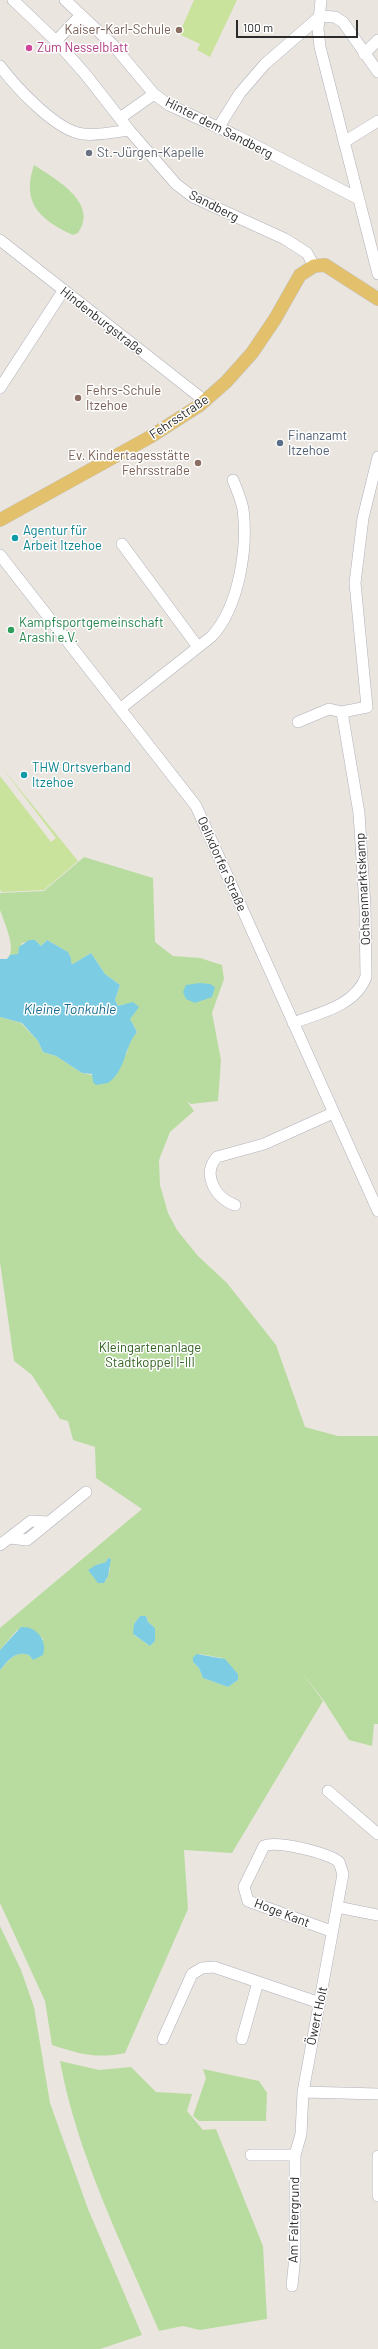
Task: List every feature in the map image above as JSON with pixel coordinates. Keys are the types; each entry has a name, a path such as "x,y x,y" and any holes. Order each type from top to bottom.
{"main road":[{"path":"314,266 325,265 377,296"},
{"name":"Fehrsstraße","path":"0,520 178,421 205,401 250,356 275,319 300,275 314,266"}],"street":[{"name":"Sandberg","path":"13,0 56,41 86,75 163,171 193,197 285,239 307,253 314,266"},
{"name":"Hinter dem Sandberg","path":"65,0 80,16 113,45 154,94 169,105 359,199"},
{"path":"321,0 318,17 320,47 378,274"},
{"path":"56,41 80,16"},
{"path":"218,128 240,93 266,64 318,17 335,17 341,20 378,72"},
{"path":"364,54 378,40"},
{"path":"0,66 13,83 34,104 72,130 89,134 129,130"},
{"path":"120,118 154,94"},
{"path":"344,142 378,121"},
{"name":"Hindenburgstraße","path":"0,240 205,401"},
{"path":"0,388 63,291"},
{"path":"298,722 329,709 342,712 367,707 355,583 363,518 378,457"},
{"path":"121,708 211,637 222,623 237,589 244,518 240,498 233,480"},
{"path":"122,544 198,647"},
{"name":"Oelixdorfer Straße","path":"0,555 121,708 196,806 378,1211"},
{"name":"Ochsenmarktskamp","path":"293,1024 346,1001 362,986 366,977 365,907 359,812 342,712"},
{"path":"235,1205 222,1200 212,1181 211,1170 217,1157 264,1144 333,1113"},
{"path":"4,1542 27,1540 86,1492"},
{"path":"328,1791 378,1834"},
{"name":"Hoge Kant","path":"331,1931 248,1901 244,1887 264,1846 280,1844 332,1858 339,1862 343,1874 337,1906"},
{"path":"337,1906 378,1914"},
{"name":"Öwert Holt","path":"303,2092 320,2002 331,1931 337,1906"},
{"path":"163,2039 192,1974 196,1970 214,1967 320,2002"},
{"path":"242,2039 258,1982"},
{"path":"303,2092 378,2094"},
{"name":"Am Faltergrund","path":"292,2286 295,2256 296,2155 301,2134 303,2092"},
{"path":"251,2155 296,2155"},
{"path":"378,2156 378,2196"}],"green space":[{"path":"194,0 237,0 210,57 197,50 200,44 179,34"},
{"path":"34,165 63,184 79,202 83,212 83,222 78,233 73,235 61,229 51,223 36,209 30,190"},
{"path":"0,765 78,861 44,890 2,892 0,890 0,776 51,842 56,838"},
{"name":"Kleingartenanlage Stadtkoppel I-III","path":"84,857 153,878 155,942 173,956 200,958 222,965 224,979 212,1013 221,1060 218,1101 191,1104 187,1101 194,1111 170,1132 159,1160 160,1185 168,1213 177,1230 198,1256 227,1283 276,1345 305,1427 338,1436 378,1436 378,1724 374,1724 372,1746 349,1740 324,1701 300,1670 323,1701 232,1853 184,1850 188,1909 125,2053 106,2056 88,2055 52,2045 45,2001 0,1903 0,1670 16,1655 29,1655 33,1660 43,1639 34,1631 17,1630 0,1650 0,1628 142,1509 96,1478 95,1447 73,1440 68,1421 60,1419 32,1375 14,1361 0,1262 0,1017 21,1023 38,1041 43,1052 56,1056 82,1073 92,1075 94,1078 127,1053 129,1041 137,1032 130,1019 138,1007 125,1004 118,1006 115,1000 120,985 105,974 91,953 73,964 71,963 71,958 68,952 47,940 41,946 35,940 22,943 18,954 7,959 10,955 11,949 9,935 0,910 0,893 44,891","holes":["108,1558 110,1569 106,1581 96,1565 106,1562","140,1616 146,1616 148,1622 155,1628 155,1641 150,1646 134,1635 134,1624","200,1654 222,1658 238,1674 238,1680 228,1687 203,1678 199,1668 193,1662 193,1657"]},
{"path":"0,1926 21,1970 34,2007 50,2103 88,2209 142,2335 100,2349 0,2349"},
{"path":"60,2061 99,2070 131,2067 156,2092 192,2094 187,2111 203,2130 216,2129 263,2246 267,2319 200,2330 183,2326 159,2331 89,2165 77,2130"},
{"path":"203,2069 259,2081 267,2093 266,2121 199,2121 193,2116 206,2078"}],"water":[{"name":"Kleine Tonkuhle","path":"29,940 35,940 41,946 47,940 68,952 71,958 71,963 73,964 91,953 105,974 120,985 115,1000 118,1006 133,1002 139,1007 130,1019 137,1032 133,1038 122,1066 114,1078 108,1083 96,1085 93,1082 92,1074 82,1073 56,1056 43,1052 38,1041 22,1023 0,1017 0,959 7,959 10,955 18,954 19,947"},
{"path":"200,983 210,984 215,987 212,997 195,1003 186,999 183,992 186,985"},
{"path":"108,1558 111,1559 108,1576 104,1583 98,1583 88,1570 96,1565 106,1562"},
{"path":"140,1616 146,1616 148,1622 155,1628 155,1641 150,1646 133,1634 134,1624"},
{"path":"21,1627 26,1627 36,1631 40,1635 44,1644 43,1655 33,1660 29,1655 16,1655 12,1657 0,1670 0,1650"},
{"path":"197,1654 225,1659 238,1674 238,1680 228,1687 203,1678 199,1668 193,1662 193,1657"}],"place":[{"name":"Kaiser-Karl-Schule","path":"179,30"},
{"name":"Zum Nesselblatt","path":"29,48"},
{"name":"St.-Jürgen-Kapelle","path":"89,153"},
{"name":"Fehrs-Schule Itzehoe","path":"78,398"},
{"name":"Finanzamt Itzehoe","path":"280,443"},
{"name":"Ev. Kindertagesstätte Fehrsstraße","path":"198,463"},
{"name":"Agentur für Arbeit Itzehoe","path":"15,538"},
{"name":"Kampfsportgemeinschaft Arashi e.V.","path":"11,630"},
{"name":"THW Ortsverband Itzehoe","path":"24,775"}]}
